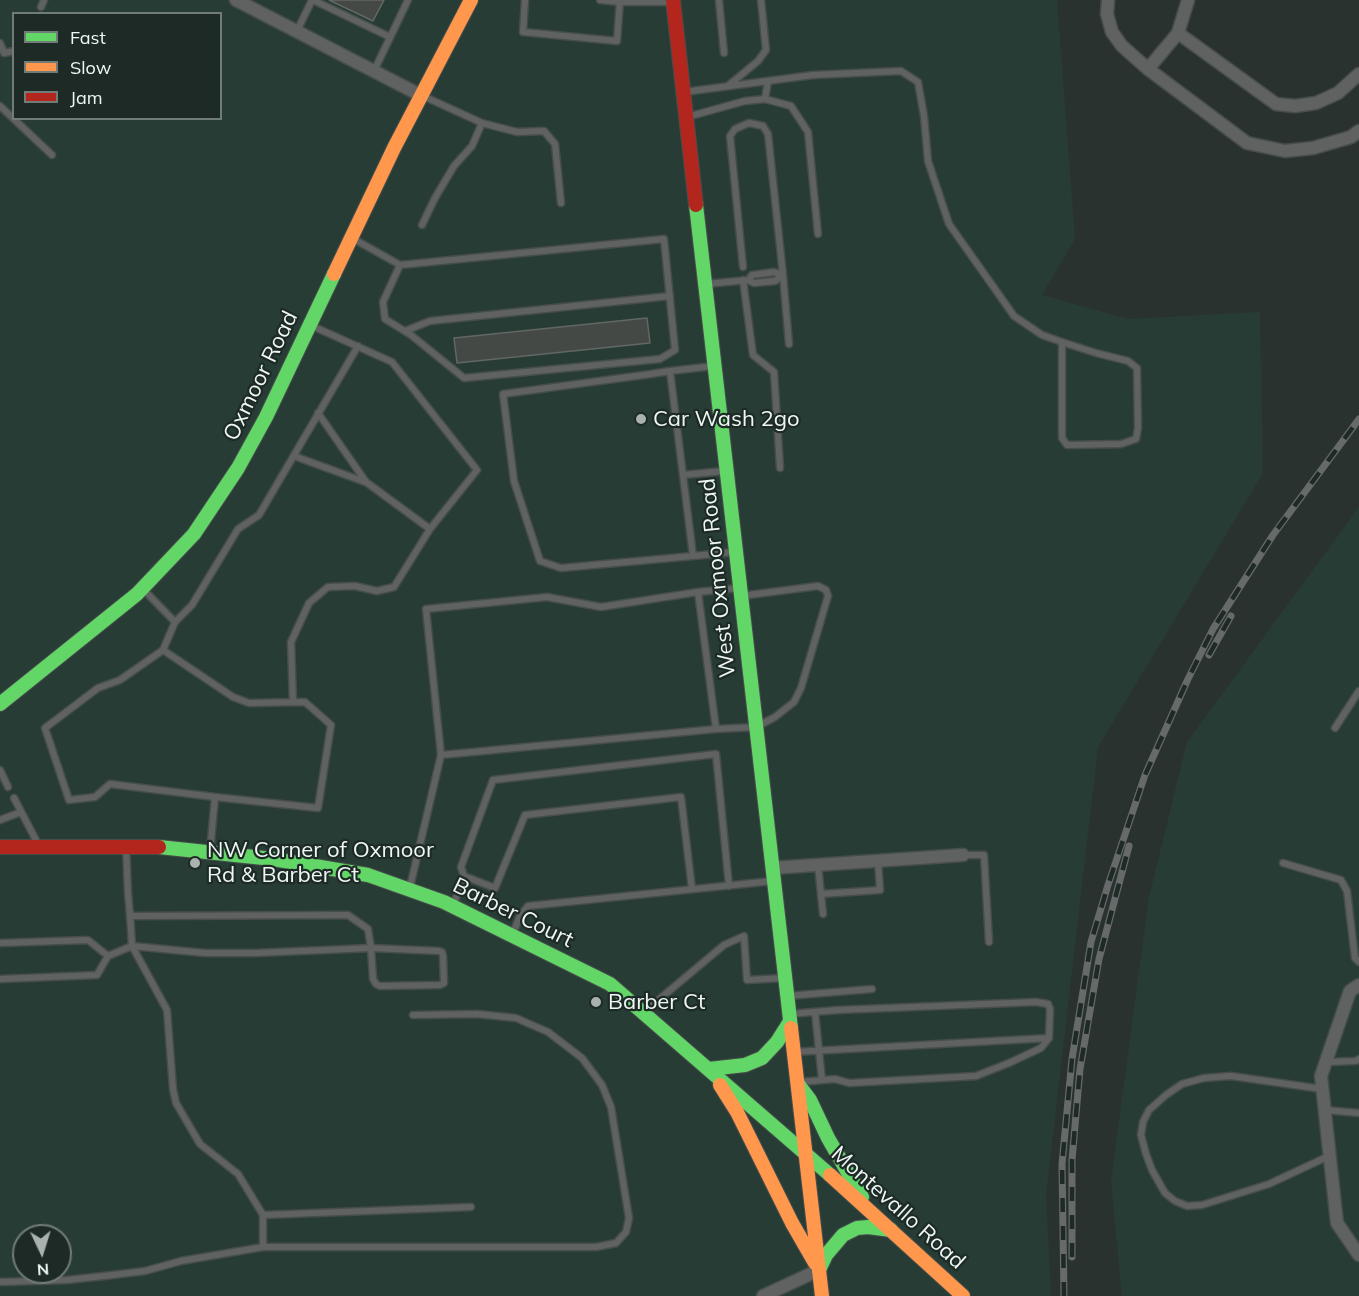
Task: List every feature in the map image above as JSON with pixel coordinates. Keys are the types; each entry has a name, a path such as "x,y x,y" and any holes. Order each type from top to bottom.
{"main road":[{"name":"Oxmoor Road","path":"0,704 143,588 194,534 238,468 266,417 394,148 471,0"},
{"name":"West Oxmoor Road","path":"674,1 772,875 822,1296"},
{"name":"Barber Court","path":"0,848 152,846 273,859 368,875 453,906 610,984 804,1151"},
{"path":"789,1018 777,1042 762,1058 745,1065 709,1069 737,1112 792,1223 819,1270"},
{"path":"796,1082 810,1100 828,1138 870,1211"},
{"name":"Montevallo Road","path":"804,1151 963,1296"},
{"path":"819,1270 826,1255 843,1235 857,1228 891,1230"}],"street":[{"path":"236,0 422,96"},
{"path":"1108,0 1107,14 1112,32 1122,46 1148,69 1247,143 1285,151 1313,148 1351,137 1359,131"},
{"path":"1148,69 1178,33 1188,0"},
{"path":"1178,33 1276,104 1295,106 1316,103 1338,93 1359,74"},
{"path":"772,875 818,865 963,855"},
{"path":"1359,985 1350,992 1321,1076 1337,1223 1359,1255"},
{"path":"763,1296 819,1270"}],"lane":[{"path":"297,31 313,0 390,37"},
{"path":"374,70 408,0"},
{"path":"525,0 524,32 617,41 620,1"},
{"path":"600,0 674,1"},
{"path":"718,0 724,53"},
{"path":"728,86 758,61 766,50 761,0"},
{"path":"0,40 4,53 0,61"},
{"path":"4,53 12,51"},
{"path":"684,92 813,75 901,71 918,82 928,161 949,224 1014,316 1042,336 1128,361 1137,368 1138,428 1136,439 1120,444 1067,445 1062,438 1062,342"},
{"path":"765,99 768,81"},
{"path":"422,96 482,123 517,132 544,131 555,144 561,203"},
{"path":"687,117 745,101 765,99 791,106 808,132 818,234"},
{"path":"0,106 12,117"},
{"path":"15,120 52,155"},
{"path":"422,225 454,166 472,146 482,123"},
{"path":"743,267 730,136 735,129 749,123 763,126 768,134 789,344"},
{"path":"351,238 400,265 664,239 675,350 660,359 464,378 405,331 386,319 383,303 400,265"},
{"path":"706,285 746,280 754,283 775,281 783,275"},
{"path":"746,280 753,355 774,372 780,468"},
{"path":"405,331 430,321 670,296"},
{"path":"293,702 291,642 309,603 328,587 355,586 378,591 394,587 429,529 477,470 392,362 310,325"},
{"path":"163,650 233,697 249,703 305,702 332,725 318,808 110,784 95,797 69,800 45,728 98,688 120,680 163,650 175,622 192,604 238,529 259,515 358,346"},
{"path":"715,366 504,394 505,405 514,481 540,561 561,568 736,552"},
{"path":"670,371 693,556"},
{"path":"318,413 366,482"},
{"path":"294,456 366,482 429,529"},
{"path":"683,475 727,471"},
{"path":"409,890 441,755 426,609 547,597 601,607 698,592 740,592 818,586 826,590 828,596 801,688 794,702 775,717 756,727 441,755"},
{"path":"143,588 175,622"},
{"path":"698,592 716,729"},
{"path":"1335,728 1359,691"},
{"path":"453,906 464,876 461,867 493,780 716,754 729,886"},
{"path":"0,770 8,787"},
{"path":"210,852 215,797"},
{"path":"464,876 495,888 525,815 681,797 692,889"},
{"path":"14,798 39,847"},
{"path":"0,819 21,812"},
{"path":"126,846 132,946 167,1010 176,1104 200,1144 238,1174 263,1215 262,1247"},
{"path":"963,855 984,855 988,942"},
{"path":"821,894 880,890 878,861"},
{"path":"1283,863 1341,880 1347,891 1355,958 1359,962"},
{"path":"818,865 823,914"},
{"path":"512,935 520,916 528,906 729,886 772,875"},
{"path":"0,979 97,975 108,956 132,946 205,952 371,948 439,951 443,956 445,980 440,985 380,986 376,984 374,979 371,948 368,929 348,915 130,916"},
{"path":"643,1012 724,945 744,936 747,981 784,978"},
{"path":"0,943 88,940 108,956"},
{"path":"786,997 872,989"},
{"path":"789,1018 815,1012 1045,1003 1050,1009 1049,1038 1041,1048 976,1076 849,1083 835,1079 796,1082"},
{"path":"815,1012 822,1080"},
{"path":"0,1282 67,1280 114,1275 262,1247 596,1247 616,1243 626,1232 629,1218 612,1107 602,1085 582,1058 548,1032 516,1018 477,1014 413,1015"},
{"path":"793,1052 1049,1038"},
{"path":"1326,1062 1359,1059"},
{"path":"1322,1089 1231,1076 1204,1078 1182,1084 1149,1110 1143,1122 1141,1135 1152,1170 1165,1193 1175,1201 1187,1206 1202,1205 1269,1184 1329,1155"},
{"path":"1325,1110 1359,1113"},
{"path":"263,1215 471,1207"}],"shaded area":[{"path":"0,0 1057,0 1075,239 1042,295 1128,319 1260,312 1263,473 1098,747 1046,1195 1051,1296 0,1296"},
{"path":"1359,507 1359,1296 1122,1296 1111,1182 1149,897 1187,742"}],"building":[{"path":"329,0 384,0 373,21"},
{"path":"647,318 650,343 457,363 454,338"}],"railway":[{"path":"1064,1296 1062,1164 1072,1059 1091,942 1145,775 1213,629 1273,535 1359,419"},
{"path":"1209,655 1231,616"},
{"path":"1072,1257 1072,1160 1080,1069 1099,959 1129,846"}],"traffic: fast":[{"path":"696,205 791,1028"},
{"path":"0,704 137,594 194,534 238,468 266,417 334,274"},
{"path":"159,847 273,859 368,875 444,902 610,984 830,1175"},
{"path":"709,1069 745,1065 762,1058 777,1042 789,1023"},
{"path":"798,1084 810,1100 828,1138 862,1197"},
{"path":"819,1270 826,1255 843,1235 857,1228 891,1230"}],"traffic: slow":[{"path":"334,274 394,148 471,0"},
{"path":"791,1028 822,1296"},
{"path":"720,1085 737,1112 792,1223 815,1263"},
{"path":"830,1175 963,1296"}],"traffic: jam":[{"path":"673,0 696,205"},
{"path":"0,847 159,847"}],"place":[{"name":"Car Wash 2go","path":"641,419"},
{"name":"NW Corner of Oxmoor Rd & Barber Ct","path":"195,863"},
{"name":"Barber Ct","path":"596,1002"}]}
